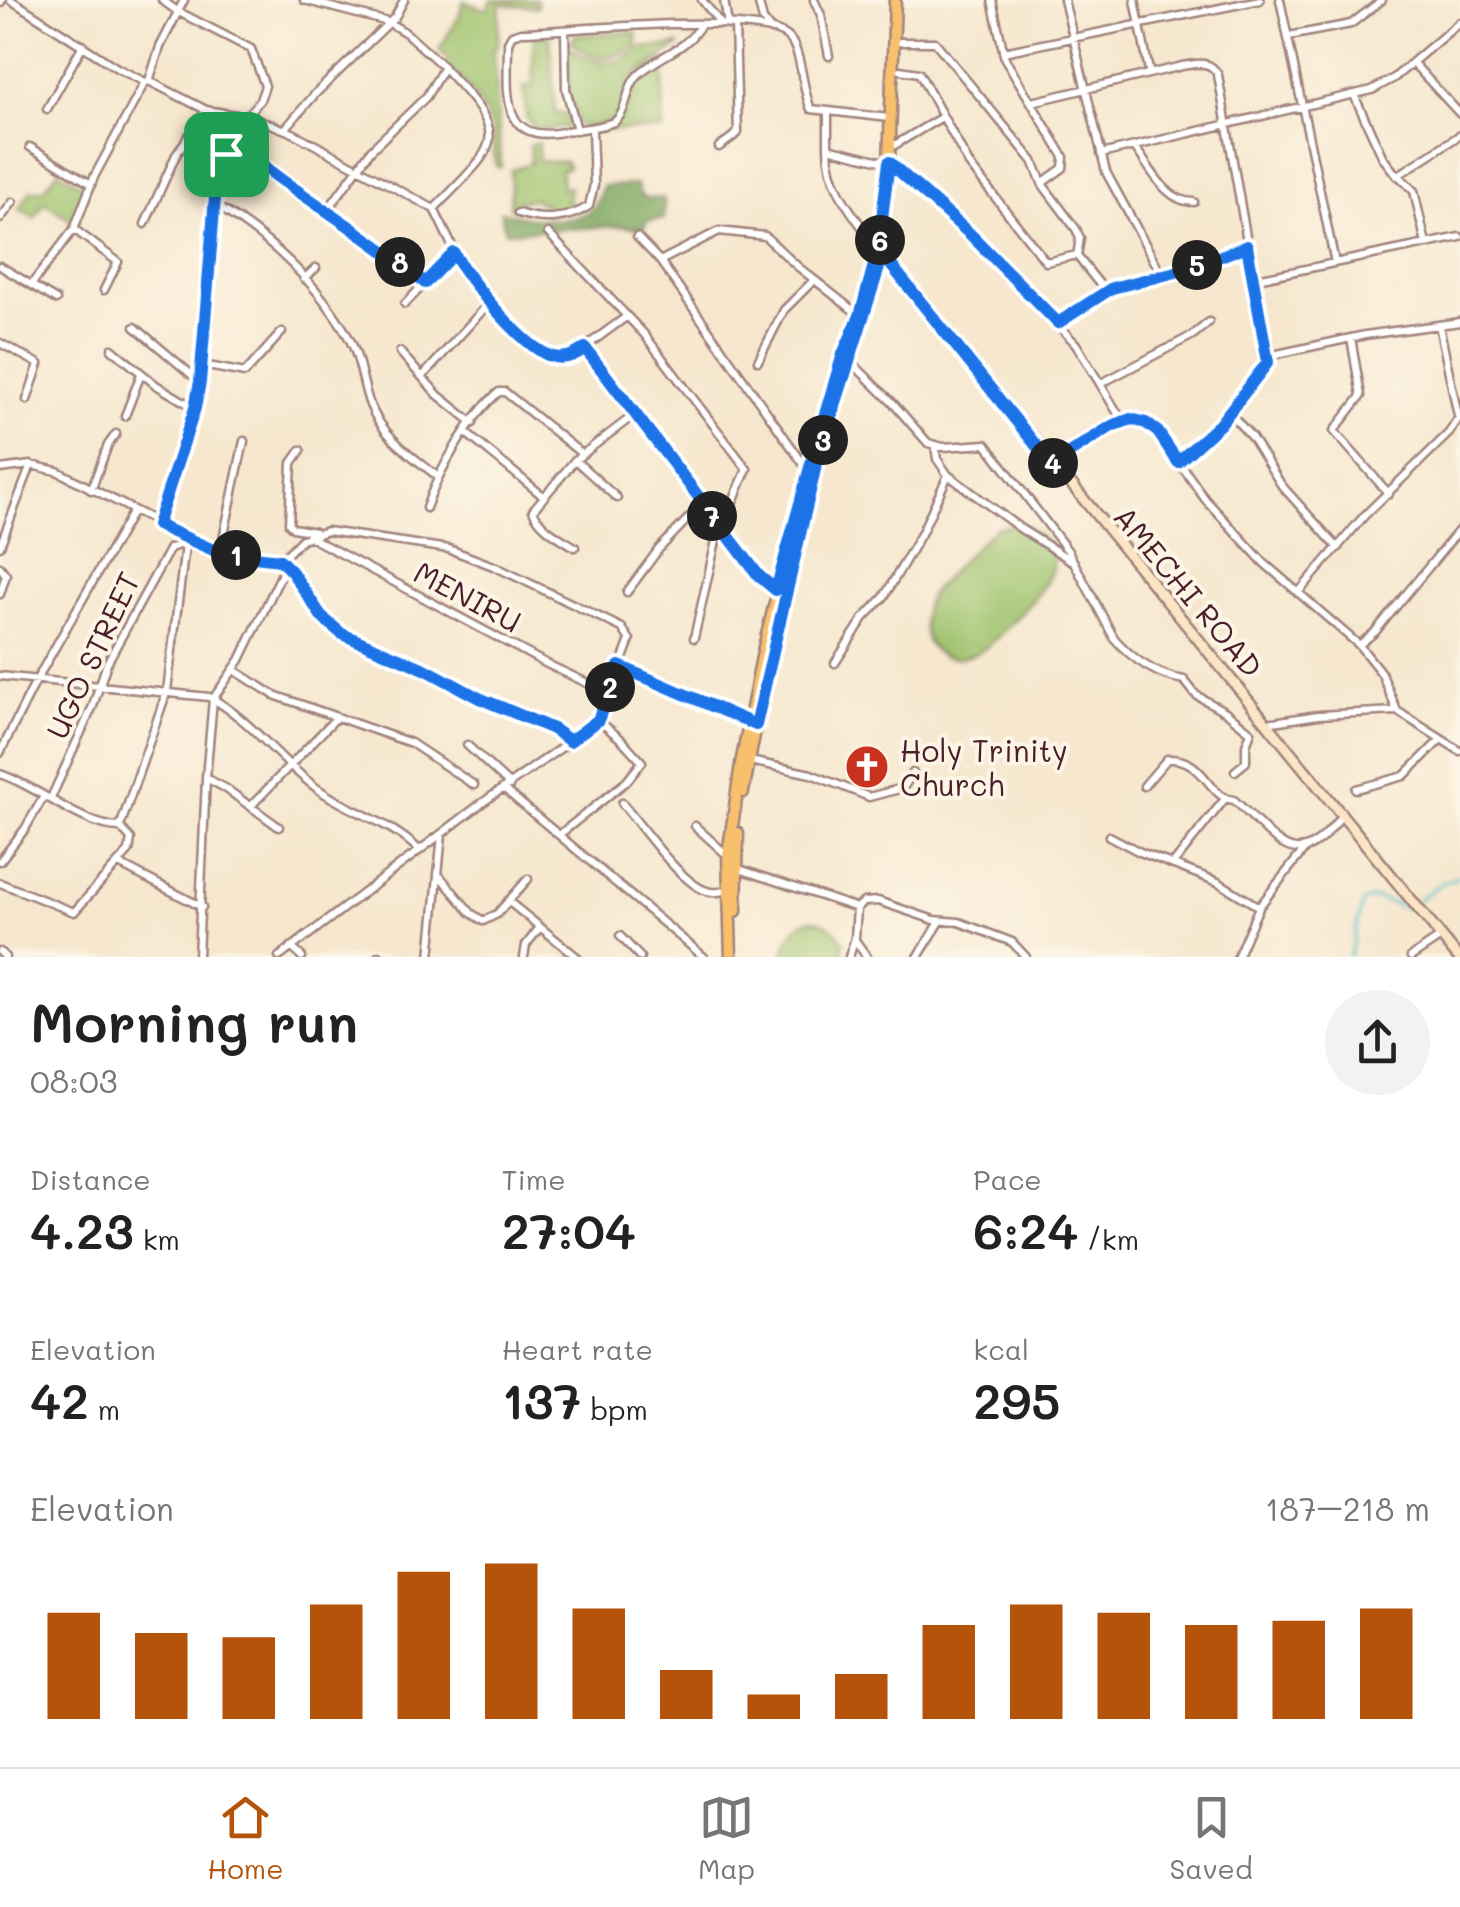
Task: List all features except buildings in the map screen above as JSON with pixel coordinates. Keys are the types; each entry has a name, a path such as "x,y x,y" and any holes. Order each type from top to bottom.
{"main road":[{"path":"779,594 846,356 881,252 900,70 898,0"},
{"path":"890,164 888,118 898,0"},
{"path":"734,957 728,856 779,594 808,470 881,252"},
{"name":"AMECHI ROAD","path":"881,252 1458,957"},
{"path":"734,957 734,867 752,724"}],"street":[{"path":"12,0 147,82 206,110 285,129 434,208 454,253 491,301 517,331 548,355 566,357 585,348 626,317"},
{"path":"157,525 200,382 220,169 265,86 256,56 243,44 162,0"},
{"path":"30,285 74,229 91,184 147,82 184,0"},
{"path":"304,0 388,22 406,32 481,108 490,125 491,142 483,156 434,208"},
{"path":"351,13 357,0"},
{"path":"285,129 397,14 404,0"},
{"path":"702,0 728,25"},
{"path":"719,147 738,132 724,0"},
{"path":"758,0 770,30"},
{"path":"814,0 829,56"},
{"path":"992,0 1003,52 1064,160 1063,168 1042,183"},
{"path":"1064,0 1101,154 1120,203 1162,275"},
{"path":"1135,0 1149,71"},
{"path":"1207,0 1209,10"},
{"path":"1003,52 1260,0"},
{"path":"1280,0 1335,263"},
{"path":"1289,36 1351,24 1382,0"},
{"path":"1101,154 1384,85 1460,22"},
{"path":"701,24 686,44 636,76 621,118 592,130 549,136 530,134 517,122 508,97 508,42 512,35 701,24 770,30 792,41 809,107 888,118"},
{"path":"565,30 566,89 577,130"},
{"path":"898,42 937,44 1032,161 1042,183 1076,229 1080,238 1077,255 1105,291"},
{"path":"47,109 83,45"},
{"path":"1414,63 1460,114"},
{"path":"1032,102 1149,71 1210,64 1218,75 1268,356 1265,370 1230,413 1178,462"},
{"path":"327,211 372,150 426,97 444,68"},
{"path":"900,70 919,72 978,177 1046,262 1077,255"},
{"path":"1354,95 1392,174 1414,192 1426,244"},
{"path":"145,224 176,154 206,110"},
{"path":"828,112 830,174 844,202 881,252"},
{"path":"892,146 942,117"},
{"path":"518,213 556,218 590,206 592,130"},
{"path":"1399,176 1460,134"},
{"path":"1134,146 1171,195 1194,202"},
{"path":"30,147 91,184"},
{"path":"230,147 257,159 425,283"},
{"path":"828,148 890,164 970,234 1076,344 1123,422"},
{"path":"0,218 12,202"},
{"path":"215,205 266,240 304,278 348,337 370,405 385,434 438,477"},
{"path":"74,229 118,262 104,290"},
{"path":"660,261 714,232 767,237 860,316"},
{"path":"548,233 644,334 747,470 711,559 694,638"},
{"path":"637,237 660,261 808,470"},
{"path":"1252,280 1460,237"},
{"path":"1058,323 1105,291 1247,246"},
{"path":"405,304 454,253"},
{"path":"0,266 56,300"},
{"path":"304,278 316,268"},
{"path":"758,362 784,310 814,280"},
{"path":"423,376 491,301"},
{"path":"1100,384 1210,322"},
{"path":"1268,356 1351,338 1460,322"},
{"path":"1298,593 1449,433 1459,416 1439,325"},
{"path":"135,327 200,382"},
{"path":"202,365 245,372 282,332"},
{"path":"1351,338 1361,396 1334,428 1389,494"},
{"path":"0,343 38,364 27,400"},
{"path":"585,348 702,504 759,576 779,594"},
{"path":"112,349 128,359 140,374 195,408"},
{"path":"400,352 438,395 473,423"},
{"path":"846,356 922,439 935,446 986,444 1074,562 1114,638 1135,660 1184,680 1196,695 1251,732 1246,762 1235,771"},
{"path":"124,416 140,374"},
{"path":"426,508 438,477 496,394 505,392 582,454"},
{"path":"1230,413 1252,438 1282,486 1338,548"},
{"path":"575,547 533,515 532,510 575,460 634,415"},
{"path":"1051,464 1123,422 1135,419 1151,426 1204,499 1298,593 1360,645 1382,674 1397,711"},
{"path":"91,490 116,434"},
{"path":"466,434 543,496"},
{"path":"220,553 244,441"},
{"path":"935,446 937,458 948,475 1022,530 1074,562"},
{"path":"278,957 598,720 630,640 622,628 472,556 437,547 292,528 288,524 292,463 301,450"},
{"path":"575,460 617,498"},
{"path":"0,546 31,465"},
{"path":"0,469 31,465 56,471 185,540 220,553 283,562 322,617 342,634 553,729 570,741"},
{"path":"835,663 864,618 884,596 921,534 948,475"},
{"path":"628,592 659,549 702,504"},
{"path":"0,753 4,736 133,512"},
{"path":"1360,645 1460,529"},
{"path":"198,957 206,778 216,700 234,670 283,562 294,545 316,532"},
{"name":"MENIRU","path":"308,536 608,693"},
{"path":"120,827 168,691 185,540"},
{"name":"UGO STREET","path":"0,861 48,796 93,706 99,684 170,548 185,540"},
{"path":"0,567 6,575 0,594"},
{"path":"619,666 752,724"},
{"path":"234,670 267,692 410,743 474,785"},
{"path":"0,676 168,691 216,700 319,790 386,823 419,850"},
{"path":"1266,724 1318,715 1397,711 1460,751"},
{"path":"250,806 336,718"},
{"path":"560,834 626,781 642,762 598,720"},
{"path":"1356,789 1404,776 1441,739"},
{"path":"467,745 507,787 703,957"},
{"path":"1144,786 1164,761 1173,758 1204,773 1212,790 1224,800 1234,800 1282,844 1304,850"},
{"path":"749,760 811,774 871,798 903,788 913,772"},
{"path":"0,774 109,826 120,827 130,836 132,845 74,912 0,883"},
{"path":"206,778 279,827"},
{"path":"1173,864 1224,800"},
{"path":"622,803 694,883 708,891 728,890"},
{"path":"1238,954 1259,908 1304,850 1318,843 1341,816"},
{"path":"694,826 728,856"},
{"path":"430,957 442,833"},
{"path":"1109,836 1206,878 1259,908"},
{"path":"119,864 202,906"},
{"path":"734,867 857,908"},
{"path":"438,874 479,919 490,919 528,879"},
{"path":"849,957 857,908 864,902 878,901 1008,940 1021,948 1026,957"},
{"path":"508,902 577,957"},
{"path":"918,957 940,922"},
{"path":"524,957 524,947 540,927"},
{"path":"620,936 640,957"},
{"path":"1411,957 1441,937"},
{"path":"854,938 867,957"},
{"path":"291,947 302,957"}],"green space":[{"path":"492,0 537,0 537,7 500,4 498,45 494,48 501,167 497,167 491,127 484,110 439,50 459,17 463,1 487,10"},
{"path":"637,34 637,45 611,57 589,54 571,42 575,35"},
{"path":"534,36 550,36 555,113 569,115 570,127 535,131 526,116 524,87 532,87"},
{"path":"680,45 633,75 617,118 593,127 579,126 569,89 570,48 587,58 608,63 639,48"},
{"path":"664,60 663,130 599,130 621,120 641,72"},
{"path":"538,143 539,161 566,162 568,167 561,170 562,189 570,187 568,203 580,209 545,214 545,203 535,199 518,201 517,209 510,208 511,170 531,163 530,145"},
{"path":"58,170 87,188 72,221 45,202 34,218 19,209 31,190 44,190"},
{"path":"637,185 640,195 648,199 664,198 664,219 646,221 644,229 622,226 505,232 501,212 548,220 573,218 594,207 603,186"},
{"path":"1019,525 1038,534 1049,544 1053,555 1052,568 1039,593 982,650 955,658 935,651 923,624 931,594 996,528"},
{"path":"809,920 825,923 836,932 844,941 842,957 783,957 795,930"}],"waterway":[{"path":"1417,900 1460,876"},
{"path":"1349,957 1363,901 1376,898 1407,908 1411,905"}],"place":[{"name":"Holy Trinity Church","path":"867,767"}],"route":[{"path":"230,147 257,159 425,283 454,253 514,327 548,355 566,357 585,348 759,576 776,590 843,354 860,316 878,250 889,162 970,234 1058,323 1112,288 1184,270 1247,246 1268,362 1220,424 1178,462 1158,432 1146,423 1126,419 1051,464 883,255 816,465 756,725 619,666 598,720 570,741 553,729 342,634 322,617 280,560 220,553 157,525 200,382 216,185 226,154 230,147"}]}
